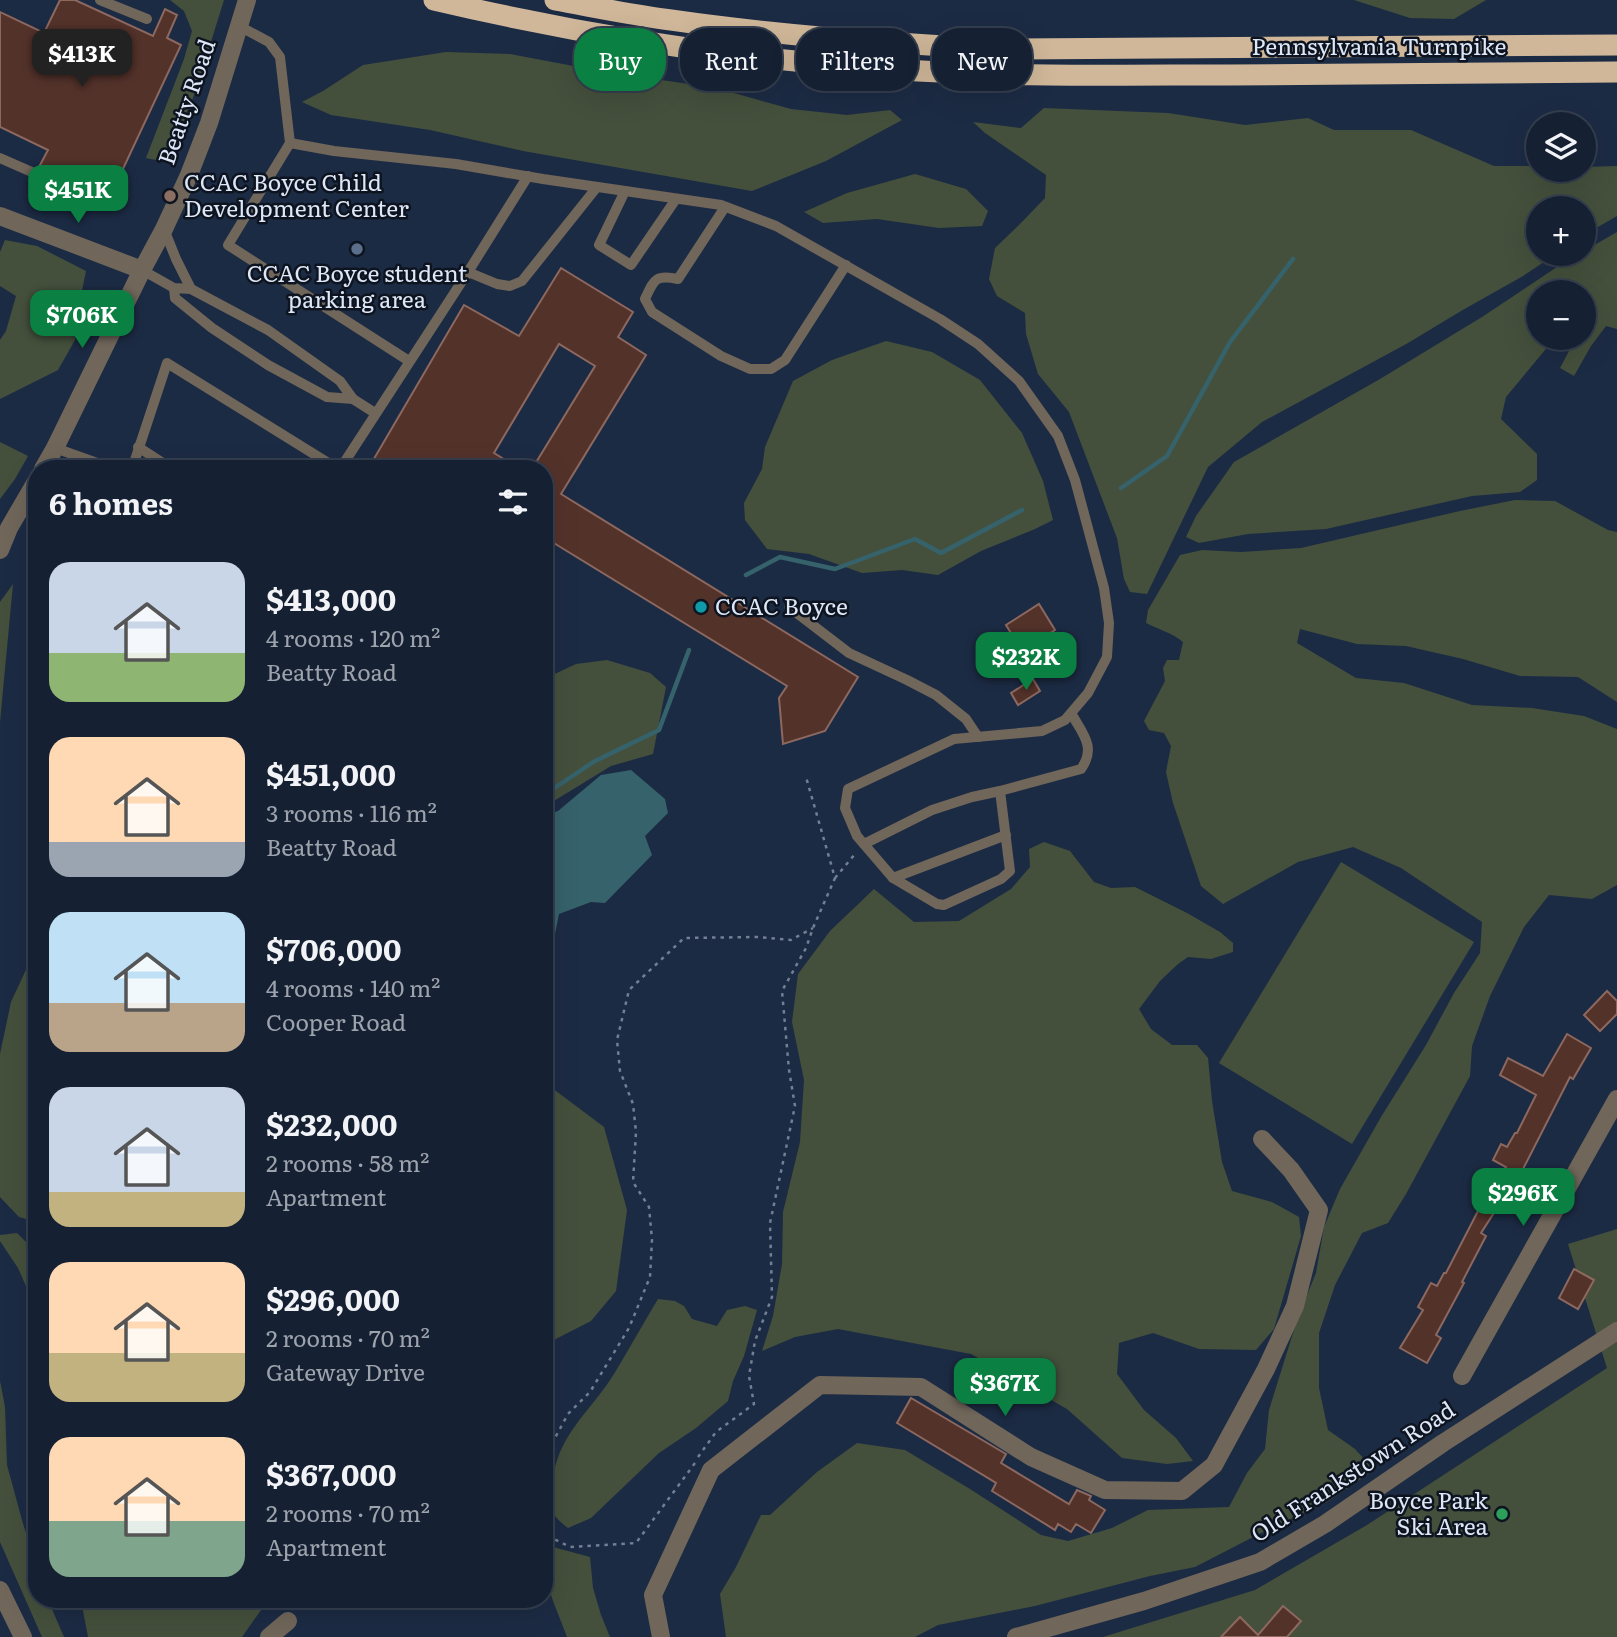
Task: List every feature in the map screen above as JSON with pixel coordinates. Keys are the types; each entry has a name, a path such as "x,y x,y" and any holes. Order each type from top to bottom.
{"highway":[{"name":"Pennsylvania Turnpike","path":"434,0 555,27 658,44 887,69 1023,75 1617,72"},
{"name":"Pennsylvania Turnpike","path":"555,0 668,20 733,28 827,38 981,48 1072,50 1617,46"}],"street":[{"name":"Beatty Road","path":"48,460 190,175 247,0"},
{"path":"0,216 142,270"},
{"path":"0,550 5,527 28,493"},
{"path":"1462,1376 1617,1098"},
{"path":"661,1637 653,1595 711,1469 820,1385 921,1387 1031,1457 1105,1490 1182,1491 1214,1465 1266,1369 1295,1306 1319,1210 1291,1170 1262,1139"},
{"name":"Old Frankstown Road","path":"1016,1637 1144,1601 1260,1562 1325,1524 1443,1443 1617,1331"},
{"path":"0,1590 23,1637"},
{"path":"269,1637 288,1621"}],"lane":[{"path":"100,0 147,19"},
{"path":"239,26 268,42 280,58 290,143 229,245 409,361"},
{"path":"290,143 334,151 456,164 725,207 776,226 940,319 978,344 1019,381 1058,436 1075,480 1104,589 1110,623 1107,657 1088,693 1065,720 1042,731 954,739 848,789 845,807 858,836 893,878 937,904 944,905 1001,879 1010,870 1000,791"},
{"path":"0,158 91,198"},
{"path":"345,460 528,176"},
{"path":"468,272 497,284 510,286 522,281 597,187"},
{"path":"625,191 599,245 631,265 676,199"},
{"path":"725,207 678,279 665,276 653,282 645,299 653,312 721,356 750,369 771,369 785,360 846,265"},
{"path":"164,229 191,289"},
{"path":"142,270 174,288 191,289 268,330 340,381 353,399 375,413"},
{"path":"174,288 175,298 212,328 268,365 327,397 353,399"},
{"path":"134,460 167,363 324,460"},
{"path":"55,447 90,460"},
{"path":"138,447 158,460"},
{"path":"789,607 849,653 936,695 966,719 978,737"},
{"path":"864,844 932,810 1081,769 1087,761 1089,744 1071,713"},
{"path":"893,878 1006,835"}],"path":[{"path":"806,778 835,878"},
{"path":"553,1538 570,1547 636,1543 716,1432 754,1404 749,1376 755,1341 772,1297 770,1223 795,1106 782,991 806,948 835,878 864,844"},
{"path":"553,1442 568,1414 590,1392 629,1328 650,1277 652,1240 649,1207 634,1182 636,1132 633,1104 620,1071 617,1040 629,990 684,937 791,940 813,928"}],"shaded area":[{"path":"170,0 224,0 171,163 146,158 192,31 184,11"},
{"path":"1354,0 1486,0 1454,19 1410,18"},
{"path":"446,52 510,54 574,66 574,91 666,91 666,81 680,83 680,91 727,91 791,109 847,115 890,110 902,120 826,161 752,191 523,151 430,130 331,115 302,102 363,65"},
{"path":"1044,108 1168,113 1245,125 1308,118 1334,130 1411,130 1494,166 1526,166 1526,182 1596,182 1596,167 1617,166 1617,216 1596,228 1596,196 1526,196 1526,266 1538,266 1408,343 1262,422 1208,467 1147,594 1130,592 1124,579 1117,538 1069,412 1038,374 1026,334 1025,313 997,296 989,279 995,248 1045,198 1046,175 973,122 1021,128"},
{"path":"915,174 966,189 988,211 982,226 939,228 877,219 823,223 804,212 847,193"},
{"path":"1617,232 1617,329 1606,326 1596,339 1596,280 1538,280 1558,266 1596,266 1596,244"},
{"path":"5,240 37,246 86,271 75,340 58,370 0,399 0,340 6,331 16,296 0,286 0,252"},
{"path":"1526,288 1526,350 1545,350 1506,397 1501,419 1537,454 1537,480 1520,492 1472,496 1326,529 1248,534 1199,543 1186,537 1196,516 1234,462 1482,317"},
{"path":"886,341 932,352 980,380 1022,433 1043,481 1053,520 981,551 938,575 902,570 862,573 809,554 767,549 745,520 744,503 762,469 765,447 793,381 832,360"},
{"path":"1589,350 1574,376 1560,368 1569,351"},
{"path":"0,442 28,456 0,499"},
{"path":"1515,500 1555,501 1608,530 1617,532 1617,702 1578,677 1520,676 1406,646 1357,644 1300,629 1297,643 1356,678 1404,683 1472,705 1532,708 1584,716 1617,729 1617,885 1592,899 1549,895 1524,927 1490,996 1472,1046 1470,1076 1388,1223 1362,1233 1335,1285 1319,1333 1319,1388 1328,1430 1355,1449 1374,1470 1327,1502 1195,1567 1035,1606 938,1625 915,1637 726,1637 720,1594 761,1515 770,1515 817,1472 857,1443 905,1450 1041,1535 1068,1541 1112,1528 1148,1510 1229,1507 1247,1473 1265,1449 1269,1410 1298,1317 1316,1273 1324,1227 1340,1189 1480,953 1482,922 1401,868 1353,847 1298,862 1223,904 1201,886 1173,803 1166,772 1171,746 1164,733 1149,730 1144,721 1165,681 1163,668 1167,660 1179,660 1183,642 1146,623 1148,610 1180,555 1202,550 1241,552 1301,548"},
{"path":"13,584 0,722 0,602"},
{"path":"607,660 650,673 666,687 653,754 611,766 553,801 553,675 576,664"},
{"path":"631,770 665,799 668,813 645,836 652,855 605,903 591,902 559,914 553,939 553,813 601,775"},
{"path":"1044,842 1070,851 1094,882 1111,888 1135,887 1187,913 1220,932 1233,943 1233,952 1211,959 1188,957 1178,964 1160,981 1139,1009 1151,1029 1172,1045 1197,1045 1208,1058 1222,1162 1232,1191 1272,1202 1299,1217 1301,1236 1274,1329 1256,1350 1199,1349 1153,1333 1119,1343 1117,1374 1144,1410 1176,1438 1193,1461 1167,1464 1122,1458 1067,1409 971,1354 838,1329 795,1337 762,1351 773,1316 782,1264 783,1212 800,1142 804,1080 792,1022 798,974 830,931 874,889 914,922 959,921 1011,889 1030,867 1029,849"},
{"path":"1341,862 1474,942 1352,1144 1219,1063"},
{"path":"28,965 28,1220 19,1217 0,1197 0,1054 11,1002"},
{"path":"553,1089 604,1127 627,1210 616,1291 591,1321 553,1340"},
{"name":"Boyce Park Ski Area","path":"1617,1229 1617,1637 1103,1637 1255,1590 1367,1525 1607,1368 1568,1244"},
{"path":"17,1233 28,1244 28,1291 18,1268 0,1241 0,1235"},
{"path":"658,1299 675,1301 684,1306 692,1319 717,1326 727,1310 745,1306 757,1310 728,1401 696,1428 659,1453 591,1518 568,1528 553,1512 555,1468 575,1426 614,1374"},
{"path":"0,1381 5,1407 7,1465 28,1540 28,1605 0,1542"},
{"path":"553,1547 590,1557 593,1588 610,1637 567,1637 553,1600"},
{"path":"29,1608 51,1608 64,1637 42,1637"},
{"path":"83,1608 262,1608 242,1637 88,1637"}],"building":[{"path":"60,0 75,0 153,36 165,9 177,15 167,38 181,45 108,201 94,191 39,167 48,150 0,127 0,12 44,33"},
{"path":"561,268 633,312 618,337 646,355 561,494 858,677 825,731 783,744 779,698 787,686 553,543 553,460 538,460 595,366 559,344 494,453 505,460 373,460 464,305 519,336"},
{"path":"1039,604 1055,630 1022,651 1006,625"},
{"path":"1033,679 1040,691 1018,705 1011,693"},
{"path":"1607,991 1617,1001 1617,1014 1600,1031 1584,1015"},
{"path":"1567,1034 1591,1048 1573,1079 1570,1077 1520,1175 1481,1233 1486,1236 1436,1335 1441,1338 1427,1363 1400,1348 1423,1310 1418,1307 1431,1283 1437,1286 1446,1273 1478,1211 1506,1167 1493,1160 1501,1144 1507,1147 1517,1133 1536,1095 1500,1075 1508,1058 1543,1076"},
{"path":"1574,1269 1594,1280 1578,1309 1559,1298"},
{"path":"911,1398 1006,1454 1001,1463 1069,1504 1077,1490 1091,1496 1089,1500 1105,1510 1091,1533 1076,1524 1071,1532 1058,1524 1055,1530 992,1491 996,1483 897,1423"},
{"path":"1283,1606 1301,1621 1287,1637 1221,1637 1240,1617 1258,1635"}],"waterway":[{"path":"1121,488 1167,456 1230,342 1293,259"},
{"path":"746,575 780,557 835,569 915,539 941,553 1022,510"},
{"path":"553,789 595,761 659,730 689,650"}],"place":[{"name":"CCAC Boyce Child Development Center","path":"170,196"},
{"name":"CCAC Boyce student parking area","path":"357,249"},
{"name":"CCAC Boyce","path":"701,607"},
{"name":"Boyce Park Ski Area","path":"1502,1514"}]}
